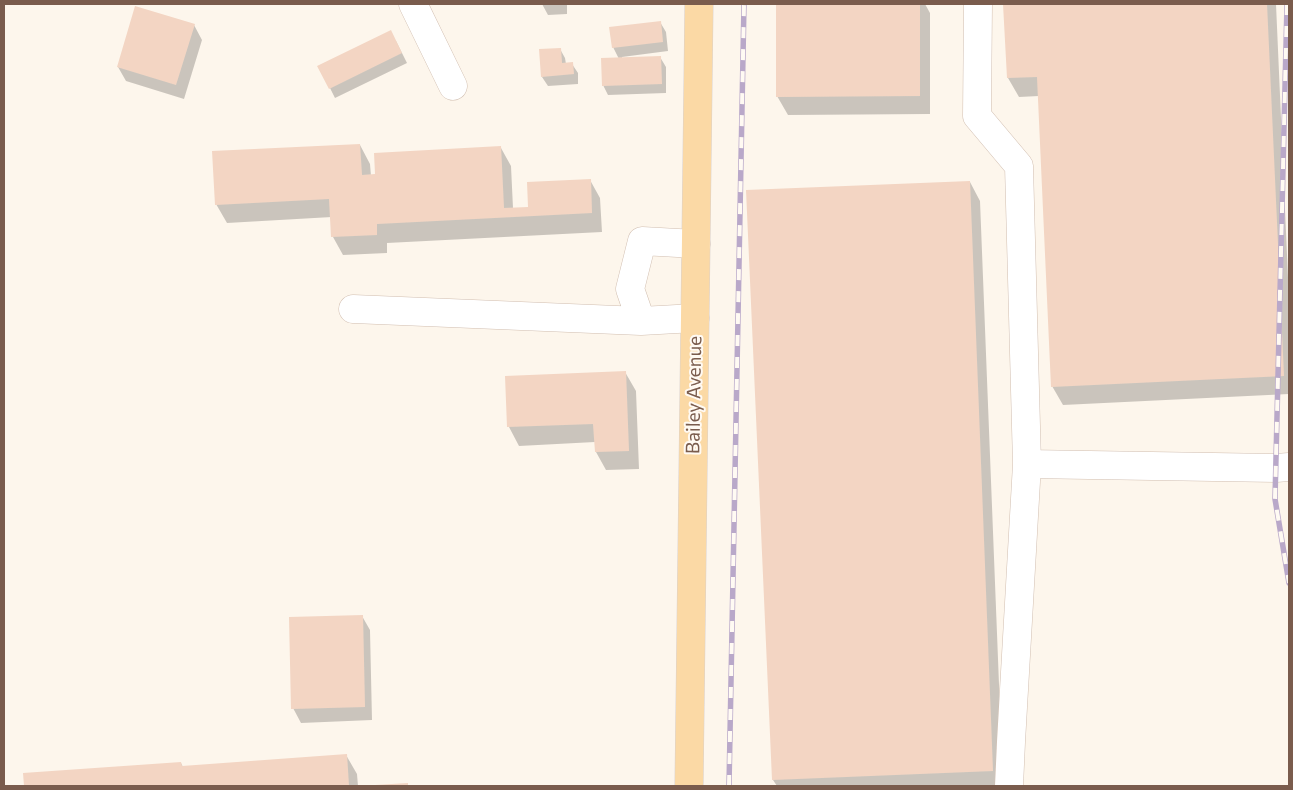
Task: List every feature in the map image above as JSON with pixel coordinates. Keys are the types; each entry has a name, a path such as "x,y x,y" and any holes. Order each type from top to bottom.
{"main road":[{"name":"Bailey Avenue","path":"689,786 699,4"}],"street":[{"path":"413,4 453,86"},
{"path":"978,4 977,116 1019,166 1027,464 1010,742 1010,786"},
{"path":"641,321 630,289 642,241 696,244"},
{"path":"353,309 641,321 695,318"},
{"path":"1027,464 1289,467"}],"building":[{"path":"776,4 920,4 920,96 776,97"},
{"path":"1003,4 1267,4 1284,376 1051,387 1037,77 1007,78"},
{"path":"135,6 195,24 176,85 117,67"},
{"path":"661,21 663,42 612,48 609,27"},
{"path":"391,30 402,53 329,89 317,66"},
{"path":"561,48 562,63 573,62 574,74 541,77 539,49"},
{"path":"661,56 662,84 602,86 601,58"},
{"path":"360,144 362,175 375,174 374,153 501,146 504,208 528,207 527,182 591,179 592,213 377,224 377,235 331,237 329,199 215,205 212,151"},
{"path":"970,181 993,771 772,780 746,190"},
{"path":"626,371 629,451 595,452 593,424 507,427 505,376"},
{"path":"363,615 365,707 291,709 289,617"},
{"path":"347,754 349,786 24,786 23,773 181,762 182,766"},
{"path":"408,783 408,786 375,786 375,785"}],"railway":[{"path":"729,786 744,4"},
{"path":"1287,4 1275,499 1289,583"}]}
